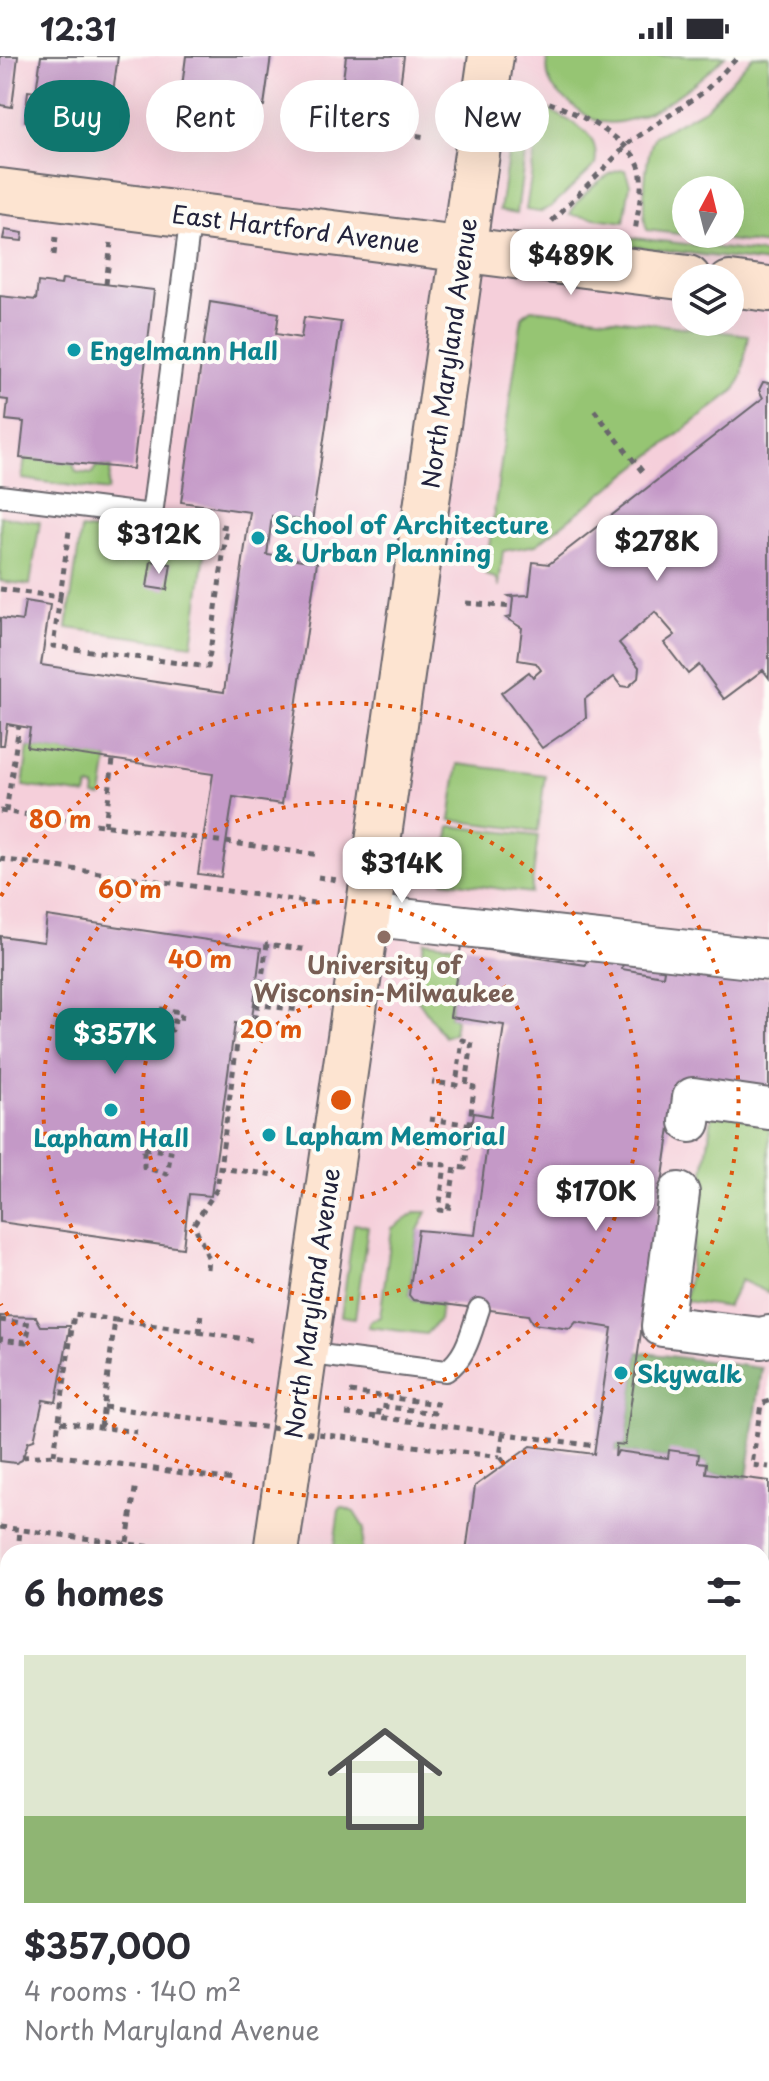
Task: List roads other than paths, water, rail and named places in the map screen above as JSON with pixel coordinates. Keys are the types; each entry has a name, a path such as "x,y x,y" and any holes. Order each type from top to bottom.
{"street":[{"name":"North Maryland Avenue","path":"277,1544 491,56"},
{"name":"East Hartford Avenue","path":"0,191 672,276"},
{"path":"744,286 769,289"},
{"path":"366,915 769,960"},
{"path":"690,1122 693,1098 769,1109"},
{"path":"679,1193 662,1326 761,1338 769,1336"}],"lane":[{"path":"0,496 152,515 191,215"},
{"path":"304,1353 446,1371 455,1365 466,1348 479,1309"}],"place":[{"name":"Engelmann Hall","path":"74,350"},
{"name":"School of Architecture & Urban Planning","path":"258,538"},
{"name":"University of Wisconsin-Milwaukee","path":"384,937"},
{"name":"Lapham Hall","path":"111,1110"},
{"name":"Lapham Memorial","path":"269,1135"},
{"name":"Skywalk","path":"621,1373"}]}
